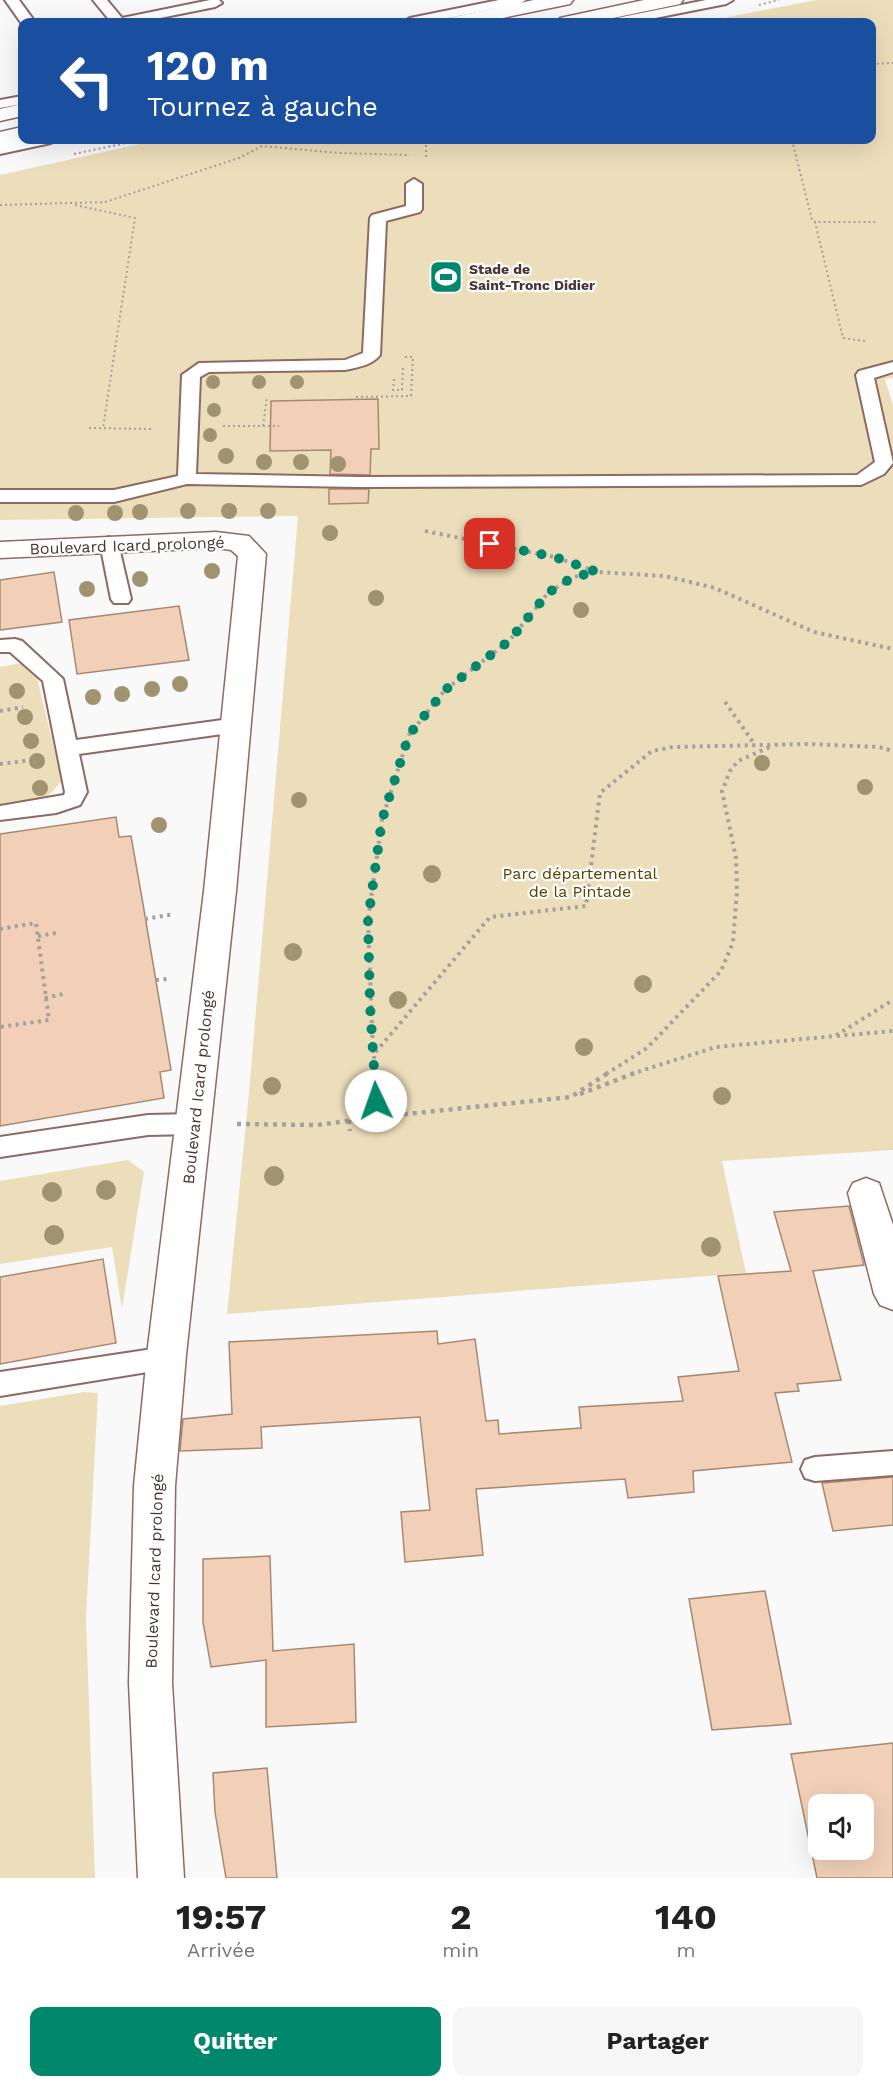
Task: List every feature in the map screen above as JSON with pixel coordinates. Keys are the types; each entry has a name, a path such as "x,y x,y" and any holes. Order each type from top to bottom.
{"street":[{"path":"475,18 563,0"},
{"path":"586,18 673,0"},
{"path":"0,115 18,111"},
{"path":"0,139 18,135"},
{"name":"Boulevard Icard prolongé","path":"0,550 109,543 216,540 239,542 252,554 237,724 166,1358 156,1472 150,1616 154,1776 161,1878"},
{"path":"866,1193 893,1294"}],"lane":[{"path":"12,0 25,18"},
{"path":"100,0 116,18"},
{"path":"430,18 519,0"},
{"path":"637,18 726,0"},
{"path":"140,18 215,3"},
{"path":"0,104 18,101"},
{"path":"0,149 26,144"},
{"path":"187,479 191,375 205,367 345,365 360,362 371,355 378,218 414,209 414,184"},
{"path":"0,496 114,496 187,479 360,482 861,480 878,470 884,463 865,375 893,367"},
{"path":"109,543 121,599"},
{"path":"0,646 15,645 53,679 76,792 73,800 56,806 0,813"},
{"path":"68,748 237,724"},
{"path":"0,1147 148,1125 194,1124"},
{"path":"0,1384 166,1358"},
{"path":"815,1468 893,1463"}],"path":[{"path":"876,64 893,63"},
{"path":"793,144 812,220 815,222 843,338 874,342"},
{"path":"0,205 105,202 239,158 262,146 339,153 426,155"},
{"path":"69,204 135,218 103,428"},
{"path":"815,222 875,222"},
{"path":"352,397 411,396"},
{"path":"263,426 264,398 276,397"},
{"path":"189,426 279,426"},
{"path":"89,428 162,429"},
{"path":"425,531 555,557 597,572"},
{"path":"377,1117 368,920 382,820 409,735 445,690 509,641 548,593 573,577 597,572 665,576 715,588 814,632 893,649"},
{"path":"725,702 755,745"},
{"path":"374,1054 490,917 586,906 600,793 652,752 672,747 755,745 879,747 893,751"},
{"path":"571,1097 647,1048 721,971 733,942 737,891 736,858 722,791 730,771 738,762 775,745"},
{"path":"0,929 36,923 48,1020 0,1027"},
{"path":"38,936 56,933"},
{"path":"45,998 63,994"},
{"path":"835,1036 893,1000"},
{"path":"245,1124 317,1125 571,1097 640,1071 716,1047 893,1031"},
{"path":"348,1120 350,1131"}],"green space":[{"name":"Parc départemental de la Pintade","path":"816,0 893,0 893,378 885,379 893,405 893,1150 722,1161 746,1273 227,1314 249,1093 298,516 0,520 0,175 140,144 876,144 876,18 724,18"},
{"path":"21,663 37,678 62,781 44,800 0,806 0,667"},
{"path":"128,1160 144,1172 122,1309 112,1247 0,1264 0,1181"},
{"path":"84,1392 98,1393 86,1618 95,1878 0,1878 0,1406"}],"building":[{"path":"378,399 379,449 371,449 370,475 330,474 331,450 270,451 271,401"},
{"path":"329,489 369,489 368,503 329,504"},
{"path":"54,572 62,622 0,630 0,580"},
{"path":"179,606 189,660 77,674 69,620"},
{"path":"116,817 119,837 131,836 143,904 171,1070 160,1072 164,1098 0,1126 0,834"},
{"path":"849,1206 864,1265 813,1271 841,1380 797,1384 799,1391 775,1393 792,1462 693,1471 694,1492 628,1498 625,1479 476,1489 483,1555 405,1562 401,1512 430,1510 420,1417 261,1427 262,1448 180,1451 183,1419 232,1414 229,1342 437,1331 438,1344 475,1339 486,1421 498,1420 499,1434 581,1428 579,1407 683,1401 678,1377 739,1371 718,1276 791,1271 774,1212"},
{"path":"103,1259 116,1343 0,1364 0,1277"},
{"path":"893,1477 893,1525 833,1531 822,1483"},
{"path":"270,1556 273,1651 354,1644 356,1722 266,1727 266,1660 211,1667 203,1622 203,1559"},
{"path":"765,1591 791,1724 712,1730 689,1599"},
{"path":"893,1743 893,1878 817,1878 813,1860 874,1860 874,1794 808,1794 808,1835 791,1754"},
{"path":"267,1768 277,1878 226,1878 215,1812 213,1773"}],"place":[{"name":"Stade de Saint-Tronc Didier","path":"446,277"}],"route":[{"path":"376,1101 368,920 382,820 409,735 445,690 509,641 548,593 573,577 597,572 555,557 490,544"}]}
